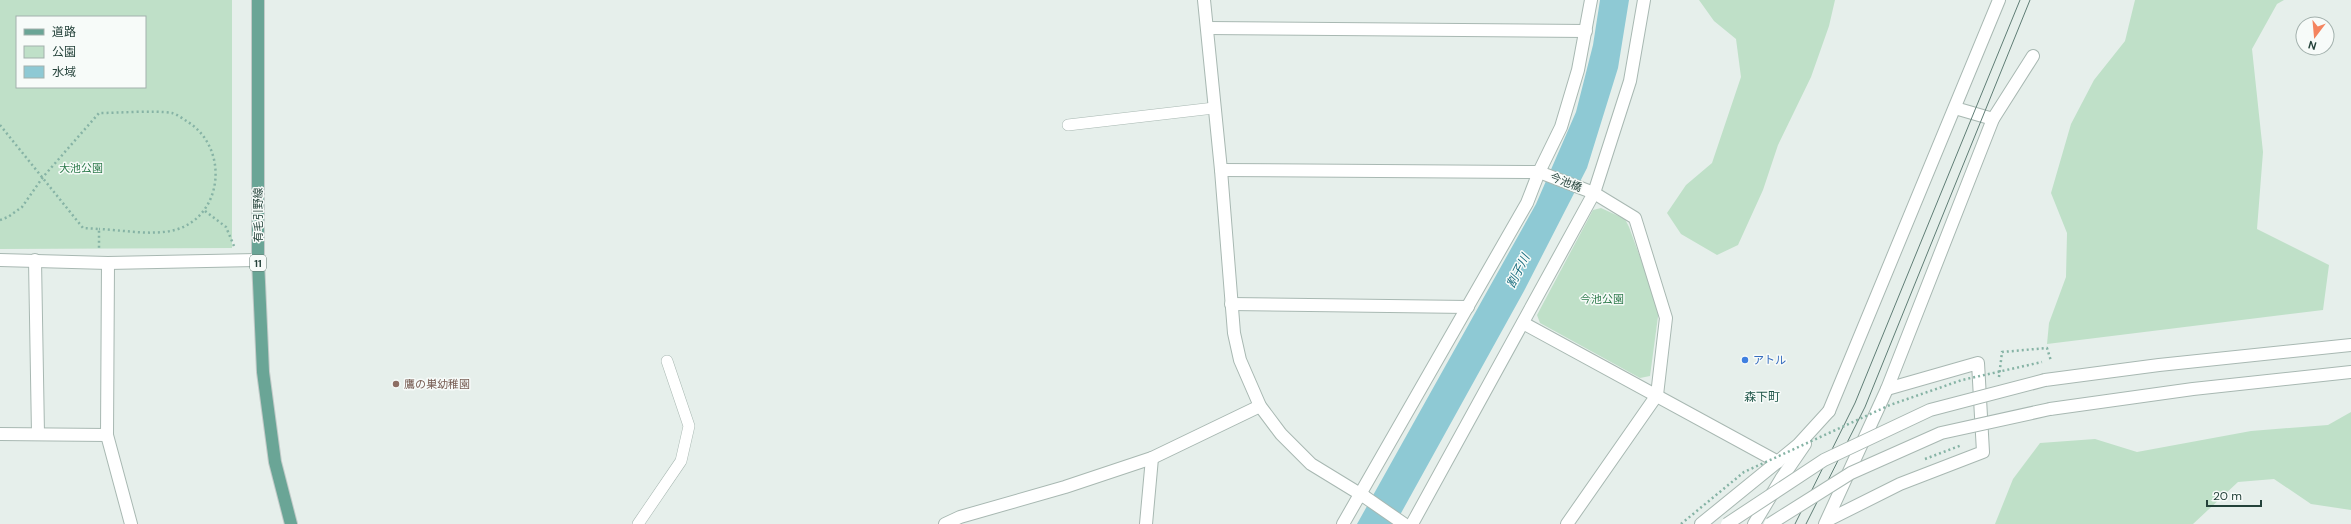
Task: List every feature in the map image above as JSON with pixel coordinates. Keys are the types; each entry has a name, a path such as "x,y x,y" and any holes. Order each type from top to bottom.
{"main road":[{"name":"有毛引野線","path":"258,0 258,260 264,380 275,462 291,524"}],"street":[{"path":"1204,0 1221,170 1231,304 1234,333 1240,360 1260,406 1281,434 1311,464 1406,524 1522,323 1591,191 1630,81 1644,0"},
{"path":"1343,524 1362,495 1527,203 1542,173 1561,127 1578,70 1591,0"},
{"path":"1754,524 1781,479 1829,411 1999,0"},
{"path":"1207,28 1586,31"},
{"path":"1826,522 1887,388 1993,119 2033,56"},
{"path":"1955,108 1983,118 1993,119"},
{"name":"今池橋","path":"1221,170 1542,173 1591,191 1635,218 1658,287 1666,318 1657,395"},
{"path":"0,260 103,262 258,260"},
{"path":"36,260 38,434"},
{"path":"103,262 107,435 131,524"},
{"path":"1231,304 1468,307"},
{"path":"1522,323 1778,462"},
{"path":"1727,524 1824,460 1930,410 2046,380 2159,365 2351,345"},
{"path":"1826,522 1900,484 1983,452 1978,363 1887,388"},
{"path":"1770,524 1851,473 1941,433 2050,409 2194,389 2351,372"},
{"path":"1567,524 1657,395"},
{"path":"945,524 960,517 1065,487 1152,458 1260,406"},
{"path":"1701,524 1798,445 1829,411"},
{"path":"0,434 107,435"},
{"path":"1146,524 1152,458"}],"lane":[{"path":"1068,125 1214,108"},
{"path":"638,524 681,461 689,426 667,361"}],"path":[{"path":"0,126 43,177 83,228 160,232 175,230 193,221 205,211 212,192 215,176 215,158 206,139 195,126 173,113 100,113 43,177 22,208 0,220"},
{"path":"205,211 226,227 241,261"},
{"path":"99,229 103,262"},
{"path":"2002,352 2047,348 2051,361"}],"green space":[{"name":"大池公園","path":"0,0 232,0 232,248 0,249"},
{"path":"1699,0 1835,0 1829,26 1811,77 1778,145 1763,190 1738,245 1717,255 1681,234 1667,213 1686,185 1712,163 1741,77 1736,39 1714,21"},
{"path":"2135,0 2284,0 2277,4 2252,49 2263,152 2257,229 2329,265 2323,310 2047,344 2049,323 2066,277 2067,233 2051,193 2071,124 2094,80 2125,41"},
{"name":"今池公園","path":"1601,208 1625,219 1659,309 1650,376 1640,378 1540,323 1537,315 1593,210"},
{"path":"2351,412 2351,510 2311,504 2274,479 2238,482 2193,524 1995,524 2013,479 2040,443 2095,439 2137,452 2251,431 2328,425"}],"water":[{"name":"割子川","path":"1600,0 1629,0 1618,68 1587,168 1524,291 1395,524 1357,524 1536,204 1576,112 1593,45"}],"tram line":[{"path":"1795,524 1855,403 2020,0"},
{"path":"1806,524 1865,407 2030,0"}],"place":[{"name":"アトル","path":"1745,360"},
{"name":"鷹の巣幼稚園","path":"396,384"}],"district":[{"name":"森下町","path":"1762,397"}]}
